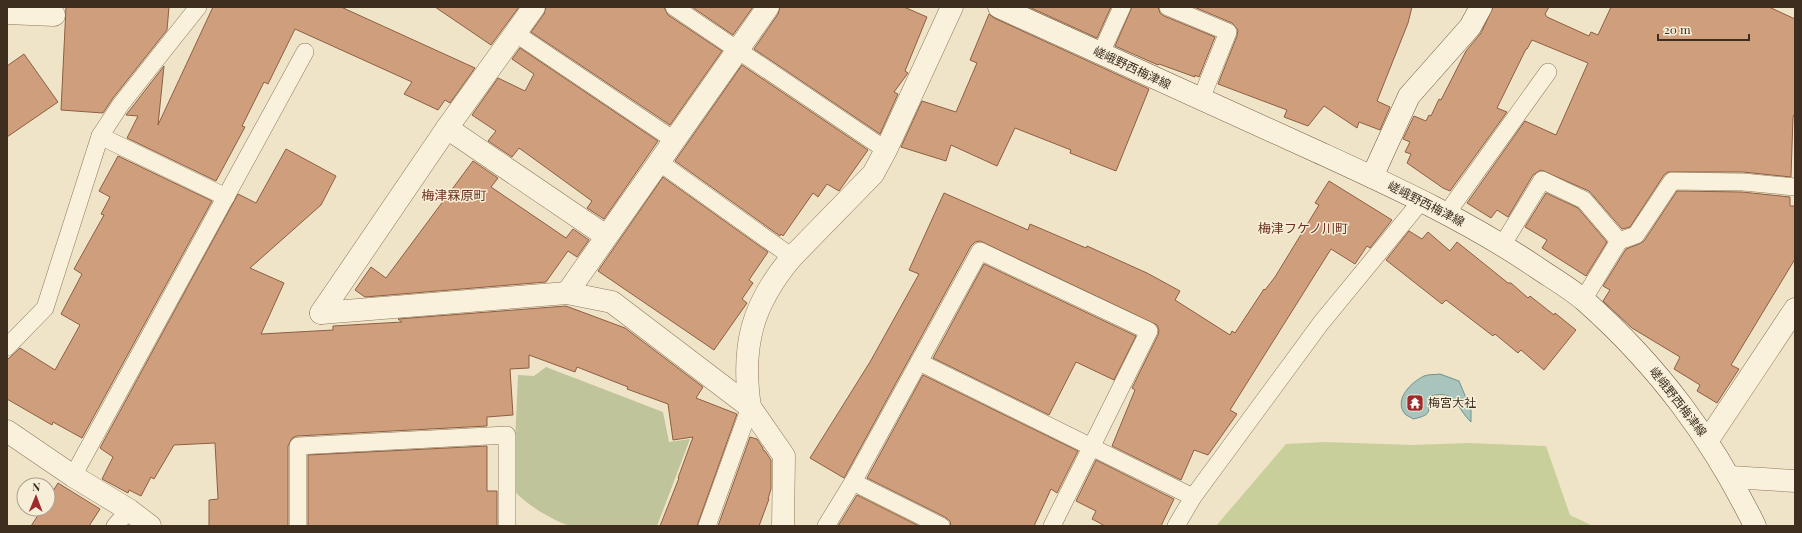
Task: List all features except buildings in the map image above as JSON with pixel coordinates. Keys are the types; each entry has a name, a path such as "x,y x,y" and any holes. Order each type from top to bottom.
{"street":[{"path":"534,7 447,128 321,313 567,294 612,302 750,407 784,456 783,526"},
{"path":"567,294 606,236 768,7"},
{"path":"750,407 746,375 746,359 752,328 765,296 792,257 873,174 886,150 952,7"},
{"name":"嵯峨野西梅津線","path":"1000,7 1422,200 1503,244 1583,300 1661,379 1708,440 1730,477 1754,526"},
{"path":"1372,177 1408,96 1470,27 1481,7"},
{"path":"7,13 54,15"},
{"path":"447,128 606,236"},
{"path":"1708,440 1795,309"},
{"path":"7,431 73,476 129,510 150,526"},
{"path":"1730,477 1795,481"}],"lane":[{"path":"7,347 45,308 100,136 121,104 198,7"},
{"path":"674,7 886,150"},
{"path":"1100,53 1122,7"},
{"path":"1168,7 1228,32 1201,99"},
{"path":"515,33 674,140"},
{"path":"73,476 305,52"},
{"path":"1447,214 1548,72"},
{"path":"100,136 226,197"},
{"path":"659,162 792,257"},
{"path":"1503,244 1542,180 1584,200 1619,241"},
{"path":"1583,300 1619,241 1636,236 1672,181 1743,182 1795,187"},
{"path":"1176,526 1193,496 1321,323 1422,200"},
{"path":"826,526 853,482 980,251 1149,331 1052,526"},
{"path":"919,362 1193,496"},
{"path":"707,526 750,407"},
{"path":"298,526 298,446 507,435 507,526"},
{"path":"853,482 941,526"},
{"path":"114,526 129,510"}],"green space":[{"path":"546,367 663,412 669,442 690,439 657,526 594,527 566,525 540,512 524,500 513,489 518,375 534,376"},
{"path":"1326,442 1413,445 1467,443 1546,446 1570,515 1593,526 1216,526 1286,444"}],"water":[{"path":"1440,374 1459,381 1471,410 1471,422 1455,401 1446,395 1431,396 1428,411 1425,415 1413,419 1405,414 1401,403 1406,392 1414,382 1424,376"}],"place":[{"name":"梅宮大社","path":"1415,403"}],"district":[{"name":"梅津罧原町","path":"454,195"},
{"name":"梅津フケノ川町","path":"1303,228"}]}
